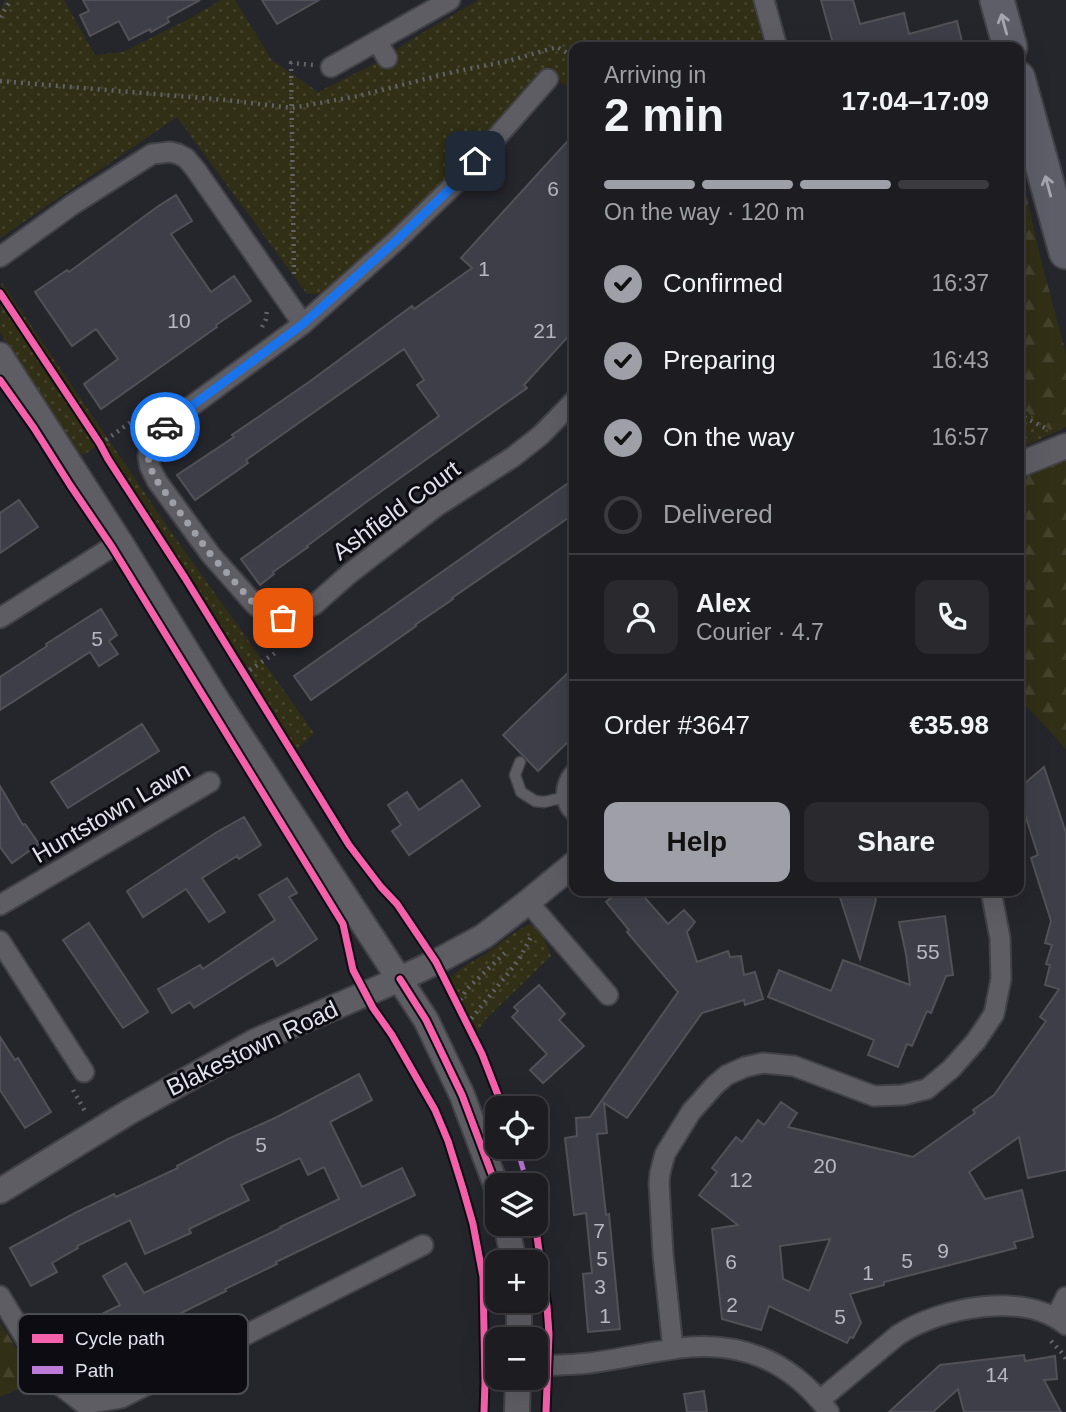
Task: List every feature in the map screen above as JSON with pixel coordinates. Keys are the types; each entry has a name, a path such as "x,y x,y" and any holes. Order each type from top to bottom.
{"highway":[{"path":"997,0 1009,42"},
{"path":"1024,100 1066,251"}],"street":[{"path":"331,67 450,0"},
{"path":"764,0 776,42"},
{"path":"377,41 387,58"},
{"name":"Ashfield Court","path":"548,79 457,182 398,239 171,421 156,436 148,456 157,481 211,555 256,606 283,618 314,605 349,574 437,506 523,450 569,407"},
{"path":"0,257 132,166 152,154 170,152 186,158 196,170 299,318"},
{"path":"0,355 217,700 426,1020 462,1095 491,1173"},
{"path":"1024,464 1066,446"},
{"path":"0,618 120,542"},
{"name":"Huntstown Lawn","path":"0,905 210,782"},
{"name":"Blakestown Road","path":"0,1191 184,1080 256,1041 400,979 484,936 569,868"},
{"path":"673,1349 659,1183 665,1154 691,1112 727,1075 763,1063 794,1066 874,1096 903,1095 927,1089 951,1069 976,1041 994,1014 1001,979 1000,938 992,896"},
{"path":"528,902 608,995"},
{"path":"0,941 84,1072"},
{"path":"248,1334 424,1245"},
{"path":"0,1296 18,1326"},
{"path":"548,1365 589,1363 673,1349 710,1347 755,1354 787,1369 808,1387 824,1406 908,1328 933,1318 981,1307 1000,1306 1025,1307 1061,1321 1066,1297"},
{"path":"517,1412 518,1390"},
{"path":"72,1394 85,1404 121,1398 129,1394"}],"lane":[{"path":"520,762 515,775 521,792 535,801 569,804"}],"path":[{"path":"0,18 11,0"},
{"path":"0,81 292,108 358,96 557,47 569,54"},
{"path":"299,318 291,63 331,67"},
{"path":"253,336 266,319 268,310 265,302"},
{"path":"92,432 102,448 165,397"},
{"path":"244,674 275,653"},
{"path":"237,664 251,686"},
{"path":"467,1024 518,961 532,932 525,937"},
{"path":"457,1006 466,990 510,948"},
{"path":"84,1072 70,1085 97,1131"},
{"path":"1043,1336 1057,1347 1066,1359"}],"green space":[{"path":"6,0 64,0 95,55 123,52 221,0 235,0 272,60 318,92 376,63 479,0 753,0 763,42 569,42 569,88 550,74 435,197 346,276 320,294 307,294 177,117 0,238 0,10"},
{"path":"1024,185 1066,354 1066,424 1050,430 1024,409"},
{"path":"1,281 167,526 314,733 297,750 249,675 251,673 100,444 82,456 0,333"},
{"path":"1024,368 1066,410 1066,427 1024,447"},
{"path":"1066,457 1066,749 1024,703 1024,477"},
{"path":"530,924 541,931 551,956 485,1020 478,1032 450,979"},
{"path":"0,1323 18,1350 18,1390 0,1397"}],"building":[{"path":"83,0 200,0 167,18 169,22 129,40 119,21 90,36 80,15 89,11"},
{"path":"262,0 319,0 277,24"},
{"path":"821,0 853,0 860,24 904,13 909,34 957,21 962,42 833,42"},
{"path":"569,139 569,336 524,385 527,388 369,500 273,572 274,574 260,585 241,559 439,416 417,385 424,380 404,349 246,460 248,463 195,500 177,475 234,437 232,435 412,306 414,309 472,268 461,258"},
{"path":"176,195 192,221 171,234 211,292 234,276 251,301 101,409 84,384 118,359 96,329 72,346 35,292 67,270 69,272"},
{"path":"569,483 569,517 311,700 294,676"},
{"path":"19,500 38,527 0,553 0,513"},
{"path":"101,609 117,635 109,641 118,654 99,666 90,652 0,710 0,677"},
{"path":"569,672 569,741 538,771 503,735"},
{"path":"142,724 159,751 68,808 51,782"},
{"path":"1044,767 1066,833 1066,1170 1028,1178 1019,1137 969,1172 985,1199 1022,1190 1033,1237 1014,1242 1016,1248 884,1282 884,1285 850,1294 861,1323 847,1343 769,1306 761,1330 722,1319 712,1229 738,1225 699,1195 717,1172 712,1168 736,1137 742,1142 758,1120 764,1125 781,1102 797,1113 788,1127 913,1157 975,1113 973,1110 994,1095 1046,1021 1040,1017 1059,989 1045,985 1050,965 1046,964 1052,945 1045,943 1051,921 1031,858 1038,855 1024,812 1024,784","holes":["830,1239 809,1291 783,1279 780,1246"]},
{"path":"462,780 480,806 409,855 392,831 401,825 388,805 407,792 419,810"},
{"path":"0,786 23,825 25,824 39,844 12,863 0,847"},
{"path":"244,817 261,845 239,859 237,856 202,878 225,912 209,922 186,889 143,917 127,891"},
{"path":"287,878 297,893 289,897 317,939 277,966 273,958 194,1008 190,1002 172,1013 158,989 200,965 203,969 275,920 259,895"},
{"path":"613,896 643,896 668,924 684,910 695,922 687,932 697,962 728,951 730,957 741,956 744,975 755,972 763,999 745,1005 744,1000 702,1013 627,1118 604,1103 607,1133 597,1134 606,1215 609,1214 620,1329 588,1332 583,1274 592,1273 586,1213 574,1215 565,1138 577,1136 576,1118 590,1117 678,992 627,932 629,930 606,902"},
{"path":"840,896 875,896 876,900 860,959"},
{"path":"945,916 953,975 946,976 931,1013 927,1011 912,1046 907,1044 898,1067 868,1055 874,1040 768,997 779,970 831,991 843,960 910,985 899,922"},
{"path":"89,923 148,1012 123,1028 63,940"},
{"path":"539,985 565,1014 559,1020 584,1046 543,1083 530,1070 547,1054 512,1017 518,1011 514,1007"},
{"path":"0,1037 15,1060 18,1058 51,1112 25,1128 0,1090"},
{"path":"359,1074 372,1100 330,1122 362,1187 402,1168 415,1195 276,1262 277,1264 179,1314 102,1314 120,1305 103,1276 126,1263 144,1293 339,1199 324,1167 308,1175 300,1158 241,1185 249,1200 189,1229 191,1233 145,1254 130,1220 77,1246 78,1248 52,1263 57,1272 31,1286 10,1248 75,1213 178,1168 177,1166 228,1139"},
{"path":"1024,1355 1025,1361 1055,1356 1057,1379 1044,1380 1061,1412 964,1412 958,1389 933,1412 889,1412 940,1365"},
{"path":"704,1391 707,1412 687,1412 684,1394"}],"marked path":[{"path":"520,1159 524,1173"}],"cycle path":[{"path":"0,293 185,578 349,845 397,904 436,962 482,1054 498,1096"},
{"path":"0,380 112,547 343,924 353,970 435,1110 463,1189 483,1277 484,1412"},
{"path":"400,979 426,1020 462,1095 491,1173"},
{"path":"537,1236 549,1334 546,1412"}],"way so far":[{"path":"165,427 156,436 148,456 157,481 211,555 256,606 283,618"}],"route":[{"path":"165,427 303,324 398,239 475,161"}]}
